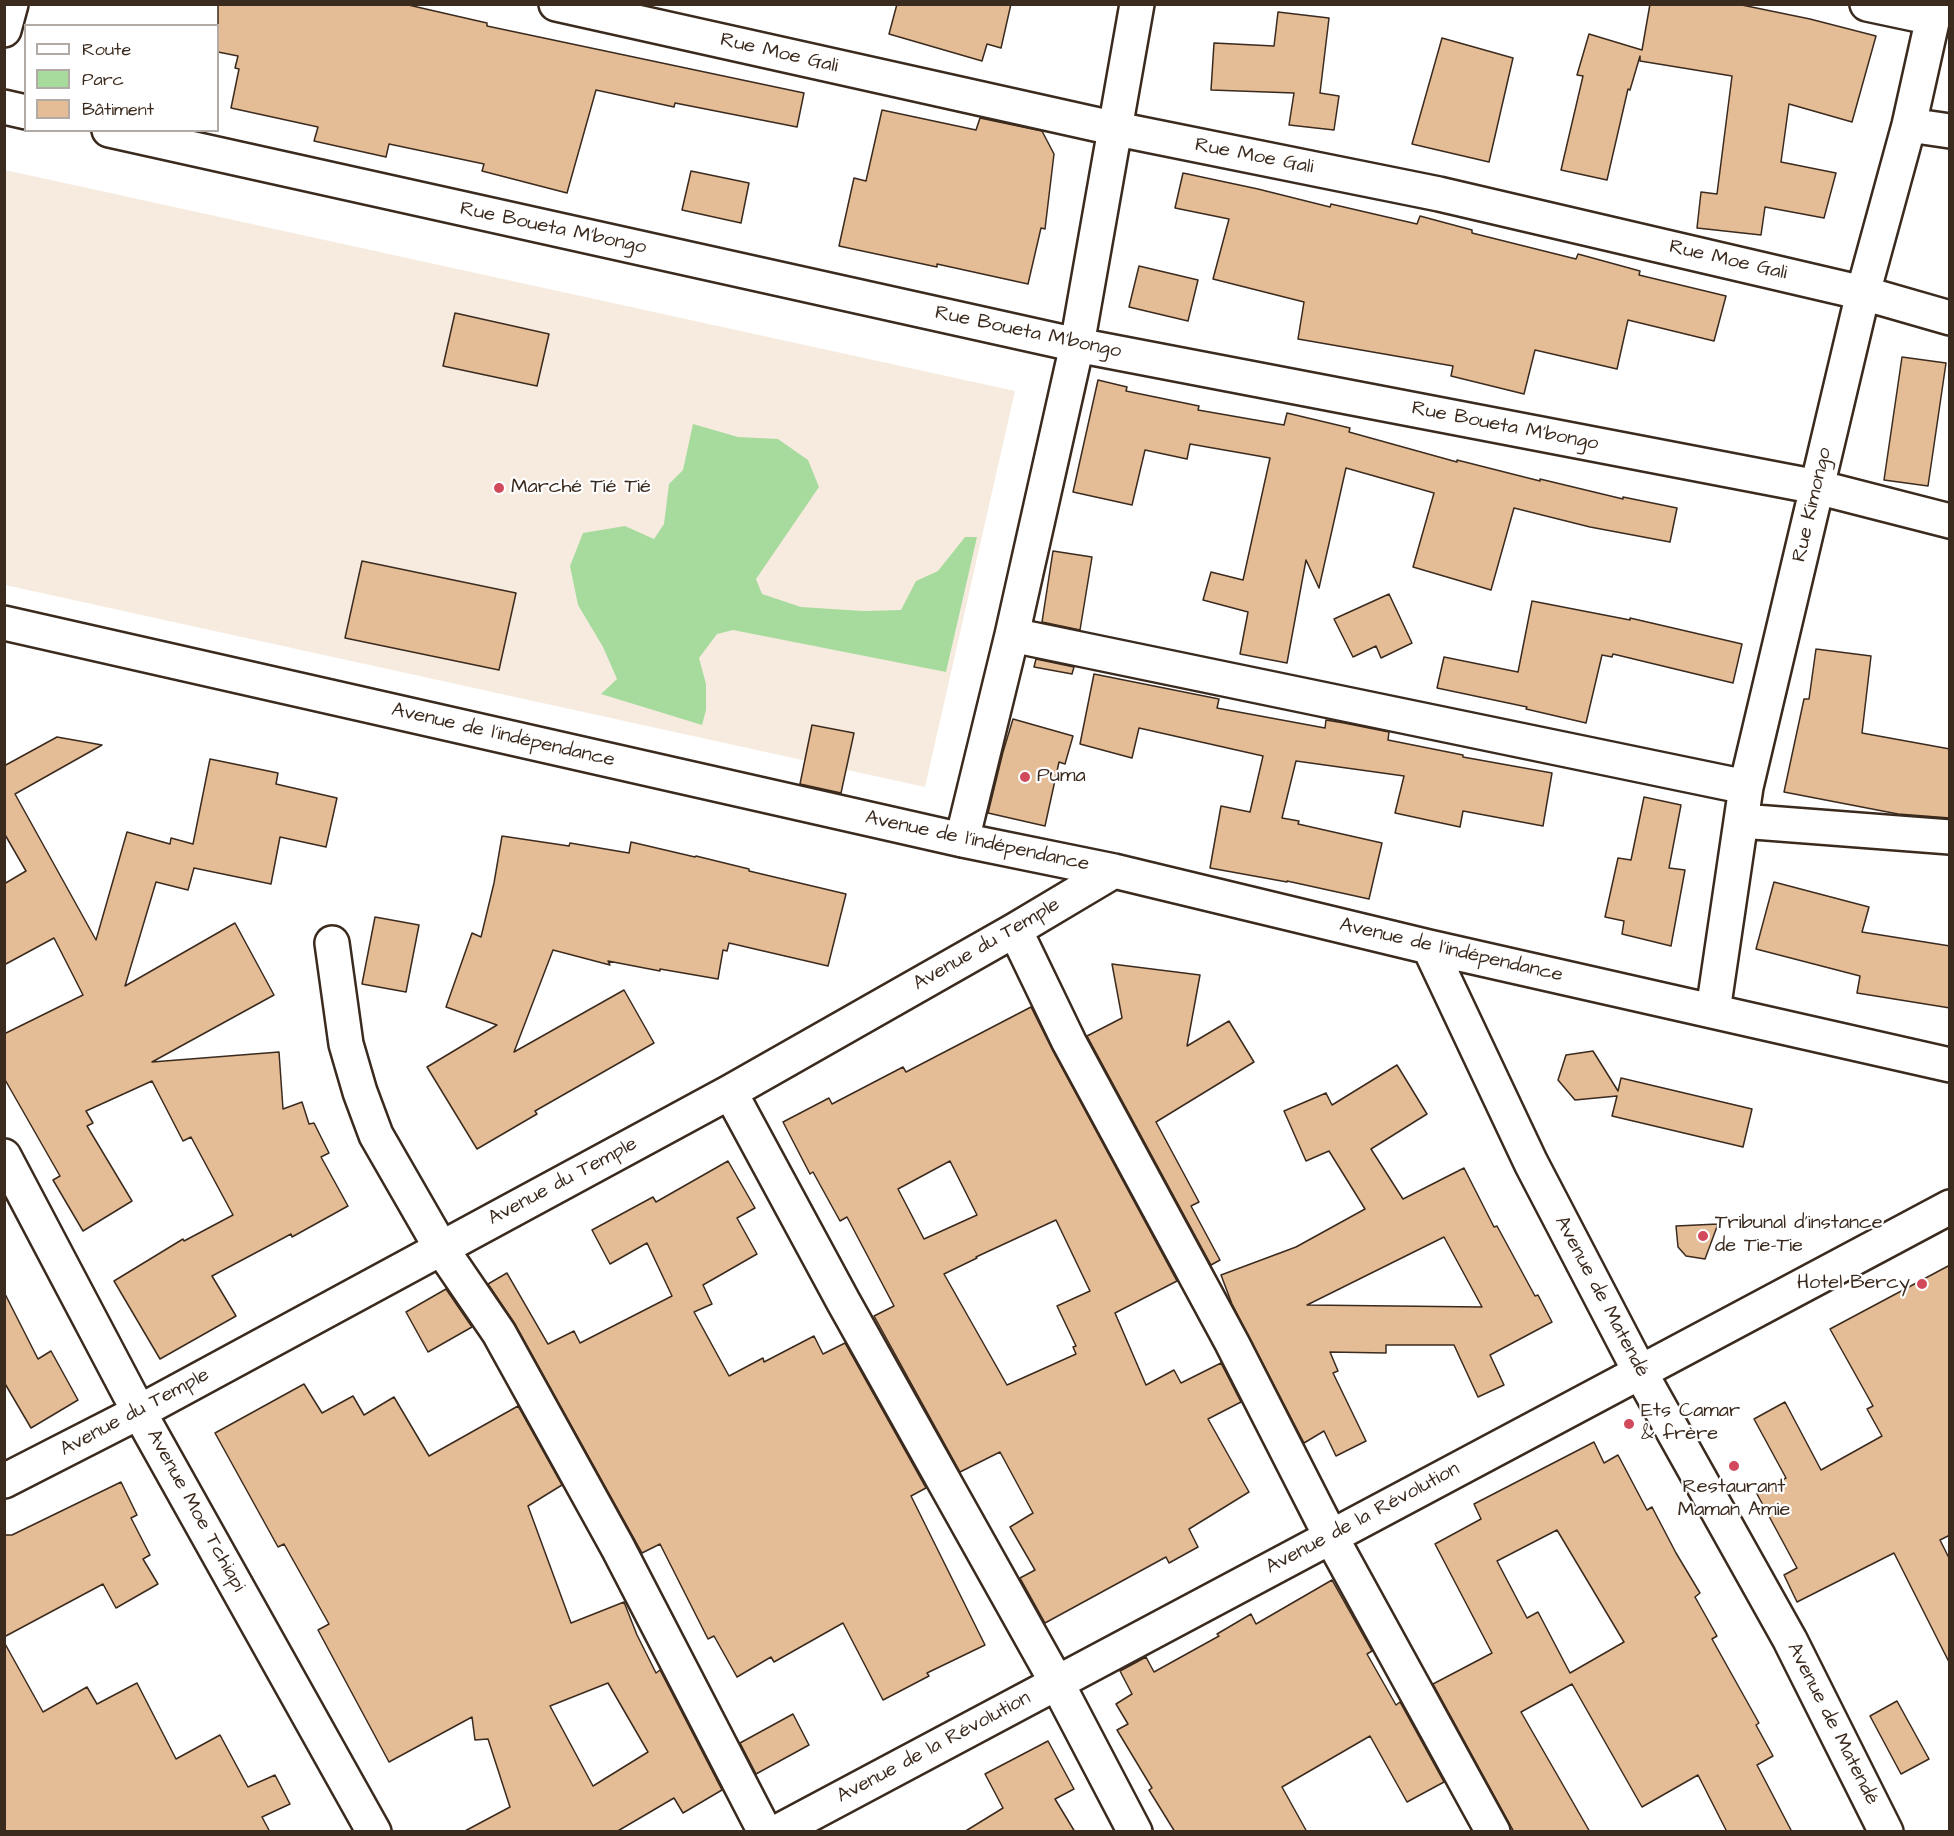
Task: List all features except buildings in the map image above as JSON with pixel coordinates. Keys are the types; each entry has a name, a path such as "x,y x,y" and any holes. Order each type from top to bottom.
{"street":[{"path":"4,30 11,4"},
{"name":"Rue Moe Gali","path":"556,4 1117,129 1439,194 1863,293 1950,318"},
{"path":"962,840 1012,635 1077,345 1117,129 1137,4"},
{"path":"1867,4 1934,11"},
{"name":"Rue Kimongo","path":"1713,1011 1746,787 1863,293 1909,125 1934,11"},
{"path":"4,107 24,112"},
{"path":"1909,125 1950,131"},
{"name":"Rue Boueta M'bongo","path":"118,132 1077,345 1817,487 1950,520"},
{"name":"Avenue de l'indépendance","path":"4,623 962,840 1114,871 1429,947 1950,1065"},
{"path":"1012,635 1746,787"},
{"path":"1741,821 1950,837"},
{"name":"Avenue du Temple","path":"4,1481 139,1412 730,1092 1114,871"},
{"path":"1015,930 1069,1041 1232,1342 1331,1537 1493,1832"},
{"path":"332,943 346,1044 376,1135 441,1248 499,1332 618,1548 765,1832"},
{"name":"Avenue de Matendé","path":"1429,947 1531,1163 1640,1372 1790,1640 1886,1832"},
{"path":"730,1092 843,1301 1057,1683 1135,1832"},
{"name":"Avenue Moe Tchiapi","path":"4,1156 139,1412 374,1832"},
{"name":"Avenue de la Révolution","path":"777,1832 1949,1208"}],"shaded area":[{"name":"Marché Tié Tié","path":"5,170 1015,391 925,787 5,585"}],"green space":[{"path":"693,424 738,437 778,439 808,460 819,487 756,579 762,594 801,607 863,611 901,610 916,581 938,571 965,537 977,537 946,672 733,630 717,634 699,658 706,684 706,710 702,725 601,694 617,679 603,647 578,605 570,566 583,533 625,526 654,539 664,524 669,484 683,470"}],"place":[{"name":"Marché Tié Tié","path":"499,488"},
{"name":"Puma","path":"1025,777"},
{"name":"Tribunal d'instance de Tie-Tie","path":"1703,1236"},
{"name":"Hotel Bercy","path":"1922,1284"},
{"name":"Ets Camar & frère","path":"1629,1424"},
{"name":"Restaurant Maman Amie","path":"1734,1466"}]}
